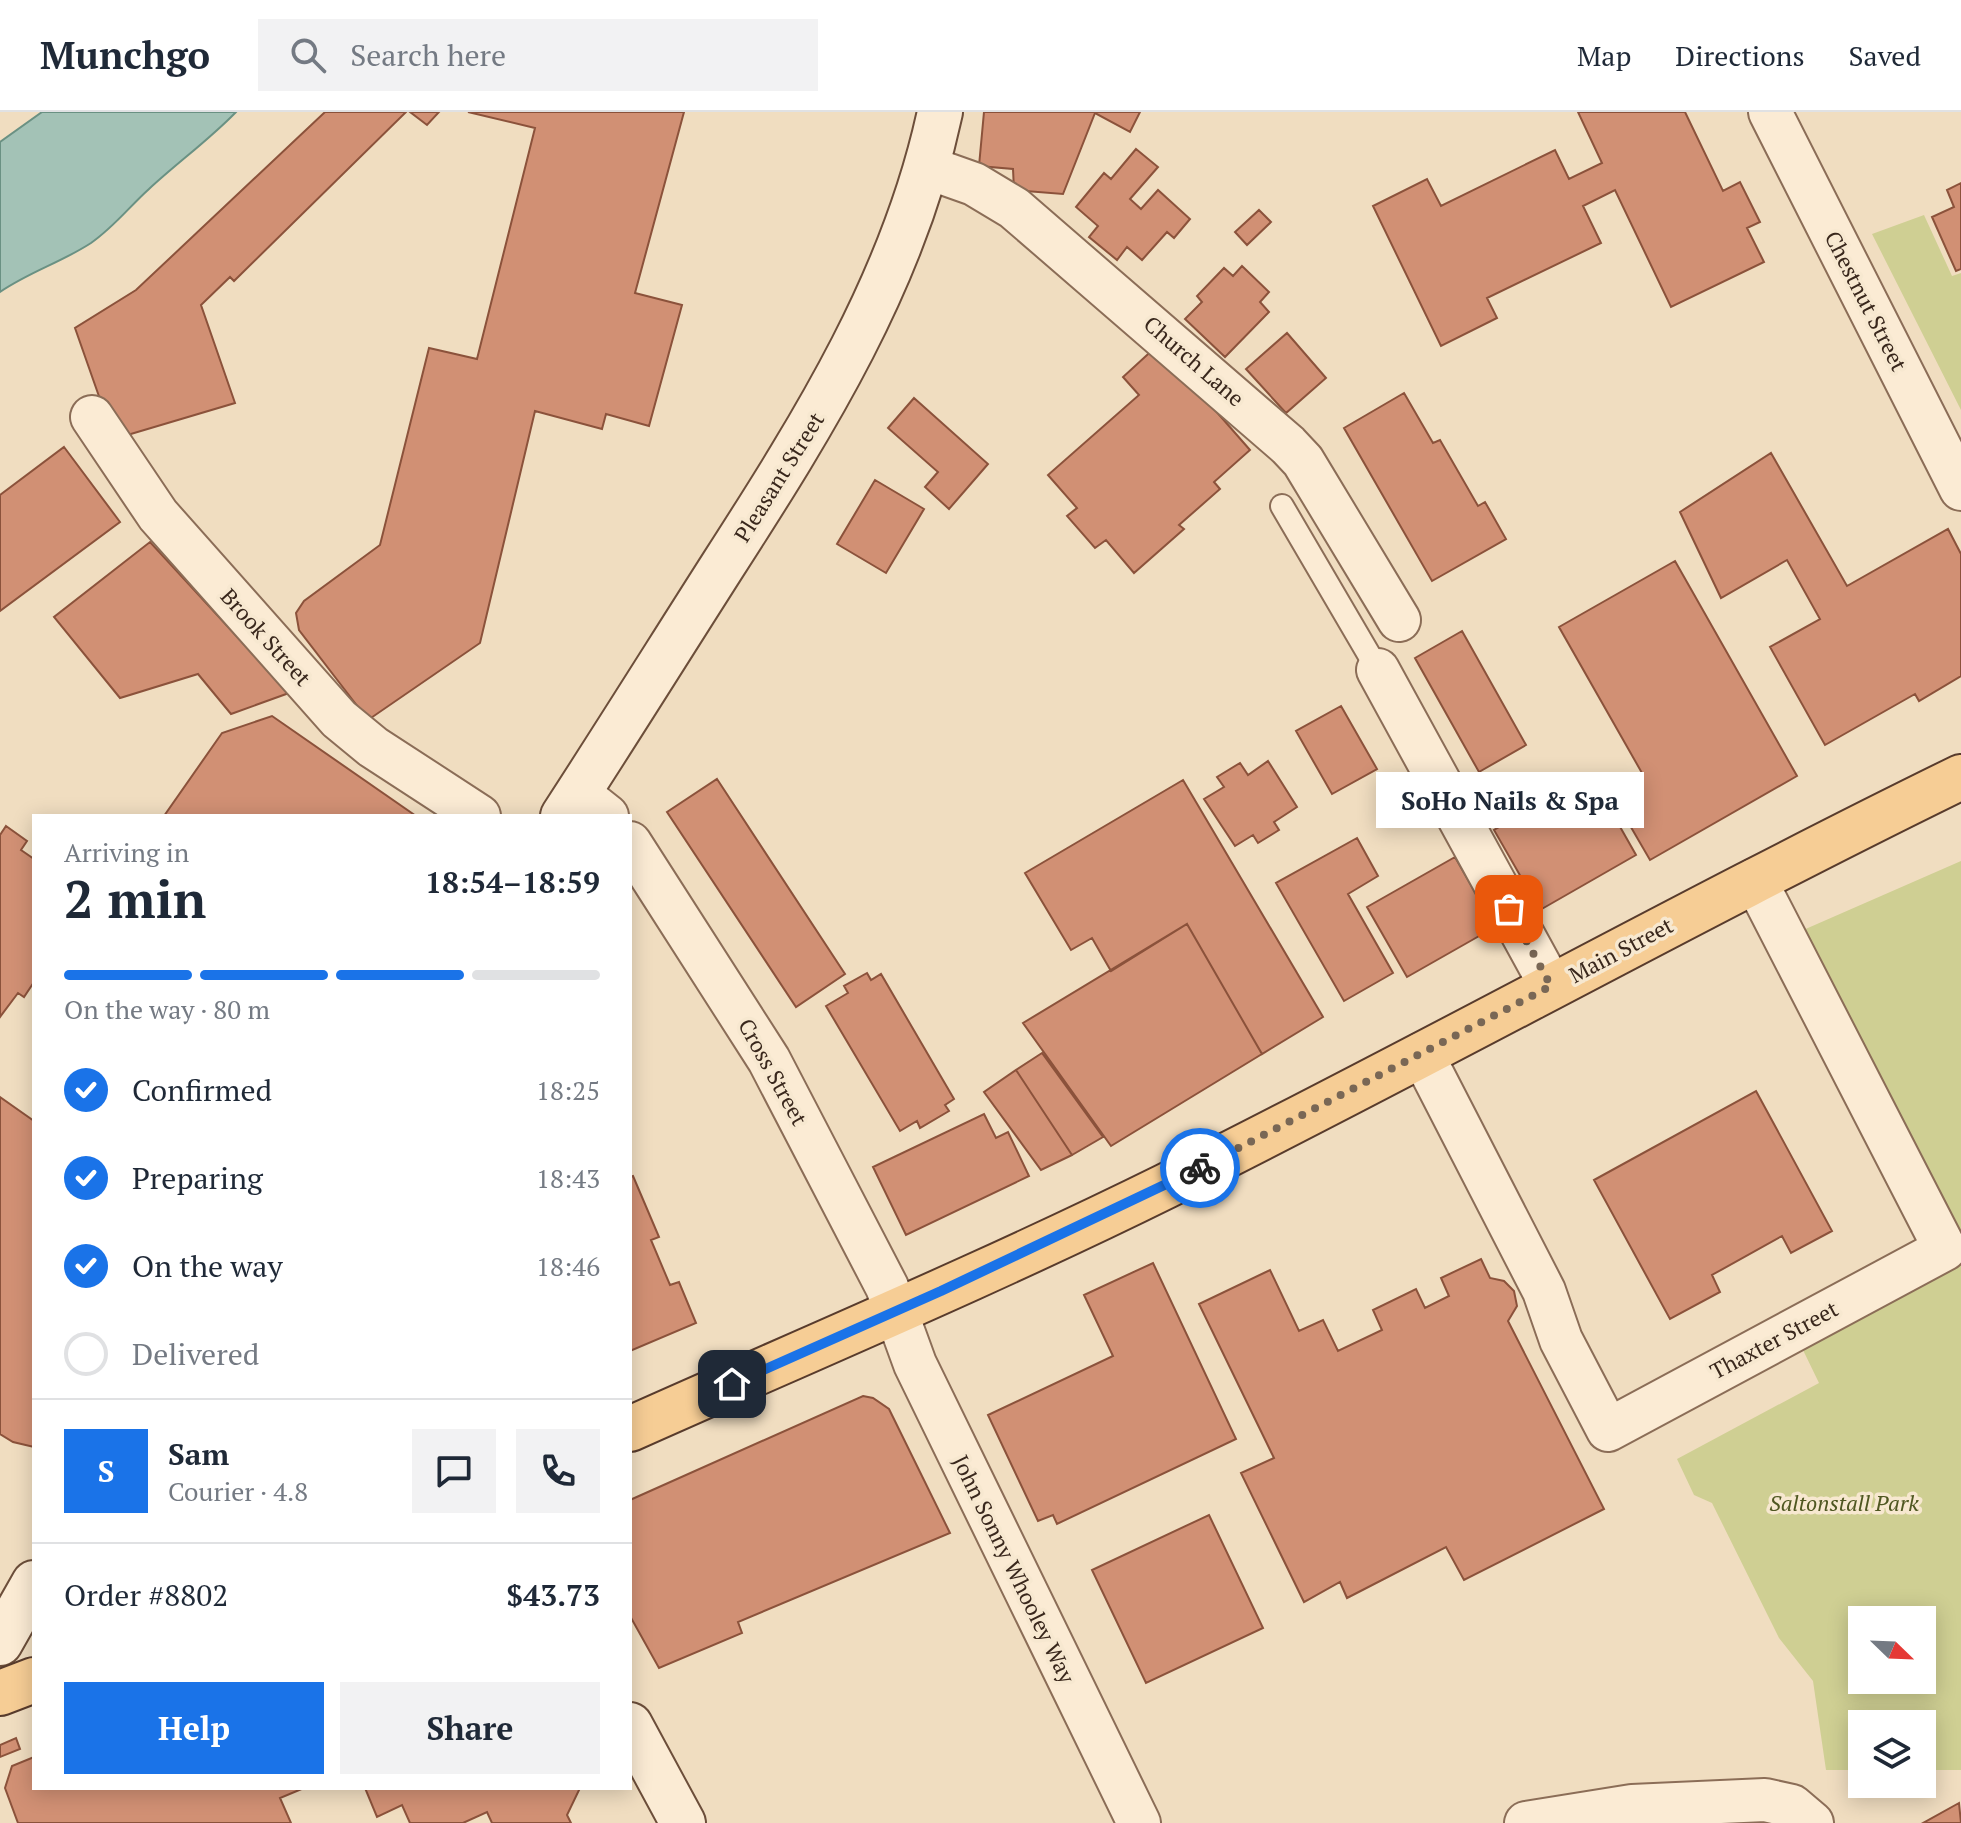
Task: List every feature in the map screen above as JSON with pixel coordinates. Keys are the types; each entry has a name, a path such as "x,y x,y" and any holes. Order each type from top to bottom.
{"main road":[{"name":"Main Street","path":"632,1428 898,1310 1164,1186 1755,880 1961,777"},
{"path":"0,1693 32,1681"}],"street":[{"name":"Pleasant Street","path":"582,808 823,408 879,299 926,167 940,112"},
{"name":"Chestnut Street","path":"1770,112 1961,489"},
{"name":"Church Lane","path":"926,167 974,184 1014,208 1288,445 1303,461 1399,620"},
{"name":"Brook Street","path":"92,417 158,515 339,719 373,747 476,814"},
{"path":"1378,670 1551,986"},
{"name":"Cross Street","path":"632,846 769,1060 898,1310"},
{"name":"Thaxter Street","path":"1422,1054 1544,1291 1561,1340 1608,1430 1945,1249 1755,880"},
{"name":"John Sonny Whooley Way","path":"898,1310 915,1364 1139,1823"},
{"path":"0,1643 32,1587"},
{"path":"632,1729 683,1823"},
{"path":"1526,1823 1632,1806 1765,1800 1792,1806 1812,1823"}],"lane":[{"path":"1282,506 1378,670"}],"green space":[{"path":"1924,215 1952,276 1961,273 1961,410 1872,234"},
{"path":"1961,861 1961,1243 1801,931"},
{"name":"Saltonstall Park","path":"1961,1262 1961,1770 1936,1770 1936,1710 1848,1710 1848,1770 1826,1770 1813,1681 1779,1638 1712,1503 1694,1495 1677,1459 1819,1383 1803,1350"}],"shaded area":[{"path":"42,112 236,112 99,237 0,292 0,142"}],"building":[{"path":"325,112 406,112 234,281 230,277 201,305 235,403 114,439 75,328 136,290"},
{"path":"410,112 439,112 427,125"},
{"path":"468,112 684,112 635,293 682,305 649,426 606,414 602,429 535,411 480,643 368,720 299,630 296,613 304,601 380,545 429,348 477,359 535,128"},
{"path":"984,112 1140,112 1130,132 1095,113 1063,194 1014,190 1013,169 979,166"},
{"path":"1578,112 1685,112 1723,191 1740,182 1760,222 1747,228 1764,262 1671,307 1615,190 1583,206 1601,243 1487,298 1497,318 1441,346 1373,206 1427,179 1441,206 1555,150 1569,179 1602,163"},
{"path":"1136,149 1158,167 1130,199 1141,209 1158,190 1190,219 1174,238 1167,232 1142,260 1127,247 1117,260 1089,237 1098,226 1076,207 1104,173 1111,179"},
{"path":"1961,183 1961,269 1956,271 1932,217 1954,207 1947,190"},
{"path":"1259,210 1271,222 1247,245 1235,232"},
{"path":"1242,266 1269,292 1260,302 1269,312 1225,357 1185,319 1202,302 1197,296 1224,268 1233,276"},
{"path":"1287,333 1326,378 1286,413 1246,369"},
{"path":"1158,345 1250,450 1214,482 1220,489 1179,525 1184,529 1134,573 1106,540 1095,548 1067,516 1077,508 1048,475 1139,395 1123,377"},
{"path":"1404,393 1433,443 1440,440 1478,506 1485,502 1506,539 1432,581 1344,428"},
{"path":"914,398 988,464 949,509 925,487 938,472 888,428"},
{"path":"64,447 120,522 0,611 0,495"},
{"path":"1771,453 1847,586 1948,529 1961,554 1961,676 1919,701 1915,694 1825,745 1770,647 1820,619 1787,560 1721,598 1680,512"},
{"path":"875,480 924,509 886,573 837,544"},
{"path":"150,542 289,693 231,714 198,674 120,698 54,617"},
{"path":"1675,561 1797,776 1650,860 1610,791 1642,773 1559,627"},
{"path":"1462,631 1526,745 1479,772 1415,658"},
{"path":"1341,706 1377,769 1332,794 1296,731"},
{"path":"272,716 413,814 165,814 222,733"},
{"path":"1268,761 1297,807 1274,822 1279,830 1258,843 1253,835 1235,846 1204,799 1224,787 1217,777 1240,763 1248,775"},
{"path":"717,779 845,974 796,1007 667,812"},
{"path":"1183,780 1323,1017 1262,1054 1187,924 1111,971 1092,938 1071,950 1025,873"},
{"path":"1572,786 1583,806 1602,795 1636,855 1540,910 1494,830"},
{"path":"6,826 27,841 21,850 32,858 32,985 24,997 18,993 0,1017 0,835"},
{"path":"1357,838 1378,876 1348,894 1393,973 1344,1001 1276,883"},
{"path":"1455,857 1495,927 1407,977 1367,907"},
{"path":"1187,924 1262,1054 1111,1146 1023,1023"},
{"path":"867,973 871,980 881,974 954,1099 945,1105 949,1111 920,1128 917,1121 900,1131 826,1006 848,993 844,986"},
{"path":"1042,1053 1103,1137 1072,1155 1016,1070"},
{"path":"1016,1070 1072,1155 1041,1170 984,1092"},
{"path":"1756,1091 1832,1231 1791,1253 1782,1236 1712,1275 1720,1292 1670,1319 1594,1180"},
{"path":"0,1097 32,1120 32,1447 13,1442 0,1434"},
{"path":"984,1114 996,1138 1008,1132 1029,1176 906,1235 873,1167"},
{"path":"632,1176 659,1237 651,1240 670,1285 679,1282 696,1323 632,1350"},
{"path":"1481,1259 1490,1278 1504,1281 1514,1291 1517,1306 1508,1321 1604,1509 1464,1580 1446,1547 1347,1598 1340,1582 1304,1602 1241,1473 1274,1458 1199,1304 1270,1270 1299,1331 1323,1320 1338,1351 1382,1330 1373,1310 1416,1289 1425,1308 1449,1296 1441,1278"},
{"path":"1153,1263 1236,1439 1057,1524 1053,1515 1038,1521 988,1415 1113,1356 1084,1295"},
{"path":"863,1396 873,1398 889,1409 950,1533 738,1622 742,1633 659,1668 632,1620 632,1499"},
{"path":"1209,1515 1263,1628 1146,1683 1092,1570"},
{"path":"16,1738 20,1749 0,1757 0,1745"},
{"path":"32,1758 32,1790 299,1790 280,1798 291,1823 18,1823 5,1788 12,1766"},
{"path":"366,1790 579,1790 567,1815 571,1823 492,1823 487,1812 463,1823 410,1823 402,1805 377,1817"},
{"path":"1959,1803 1961,1823 1923,1823"}],"way so far":[{"path":"1200,1168 1551,986 1509,909"}],"place":[{"name":"SoHo Nails & Spa","path":"1509,909"}],"route":[{"path":"732,1384 1095,1220 1200,1168"}]}
